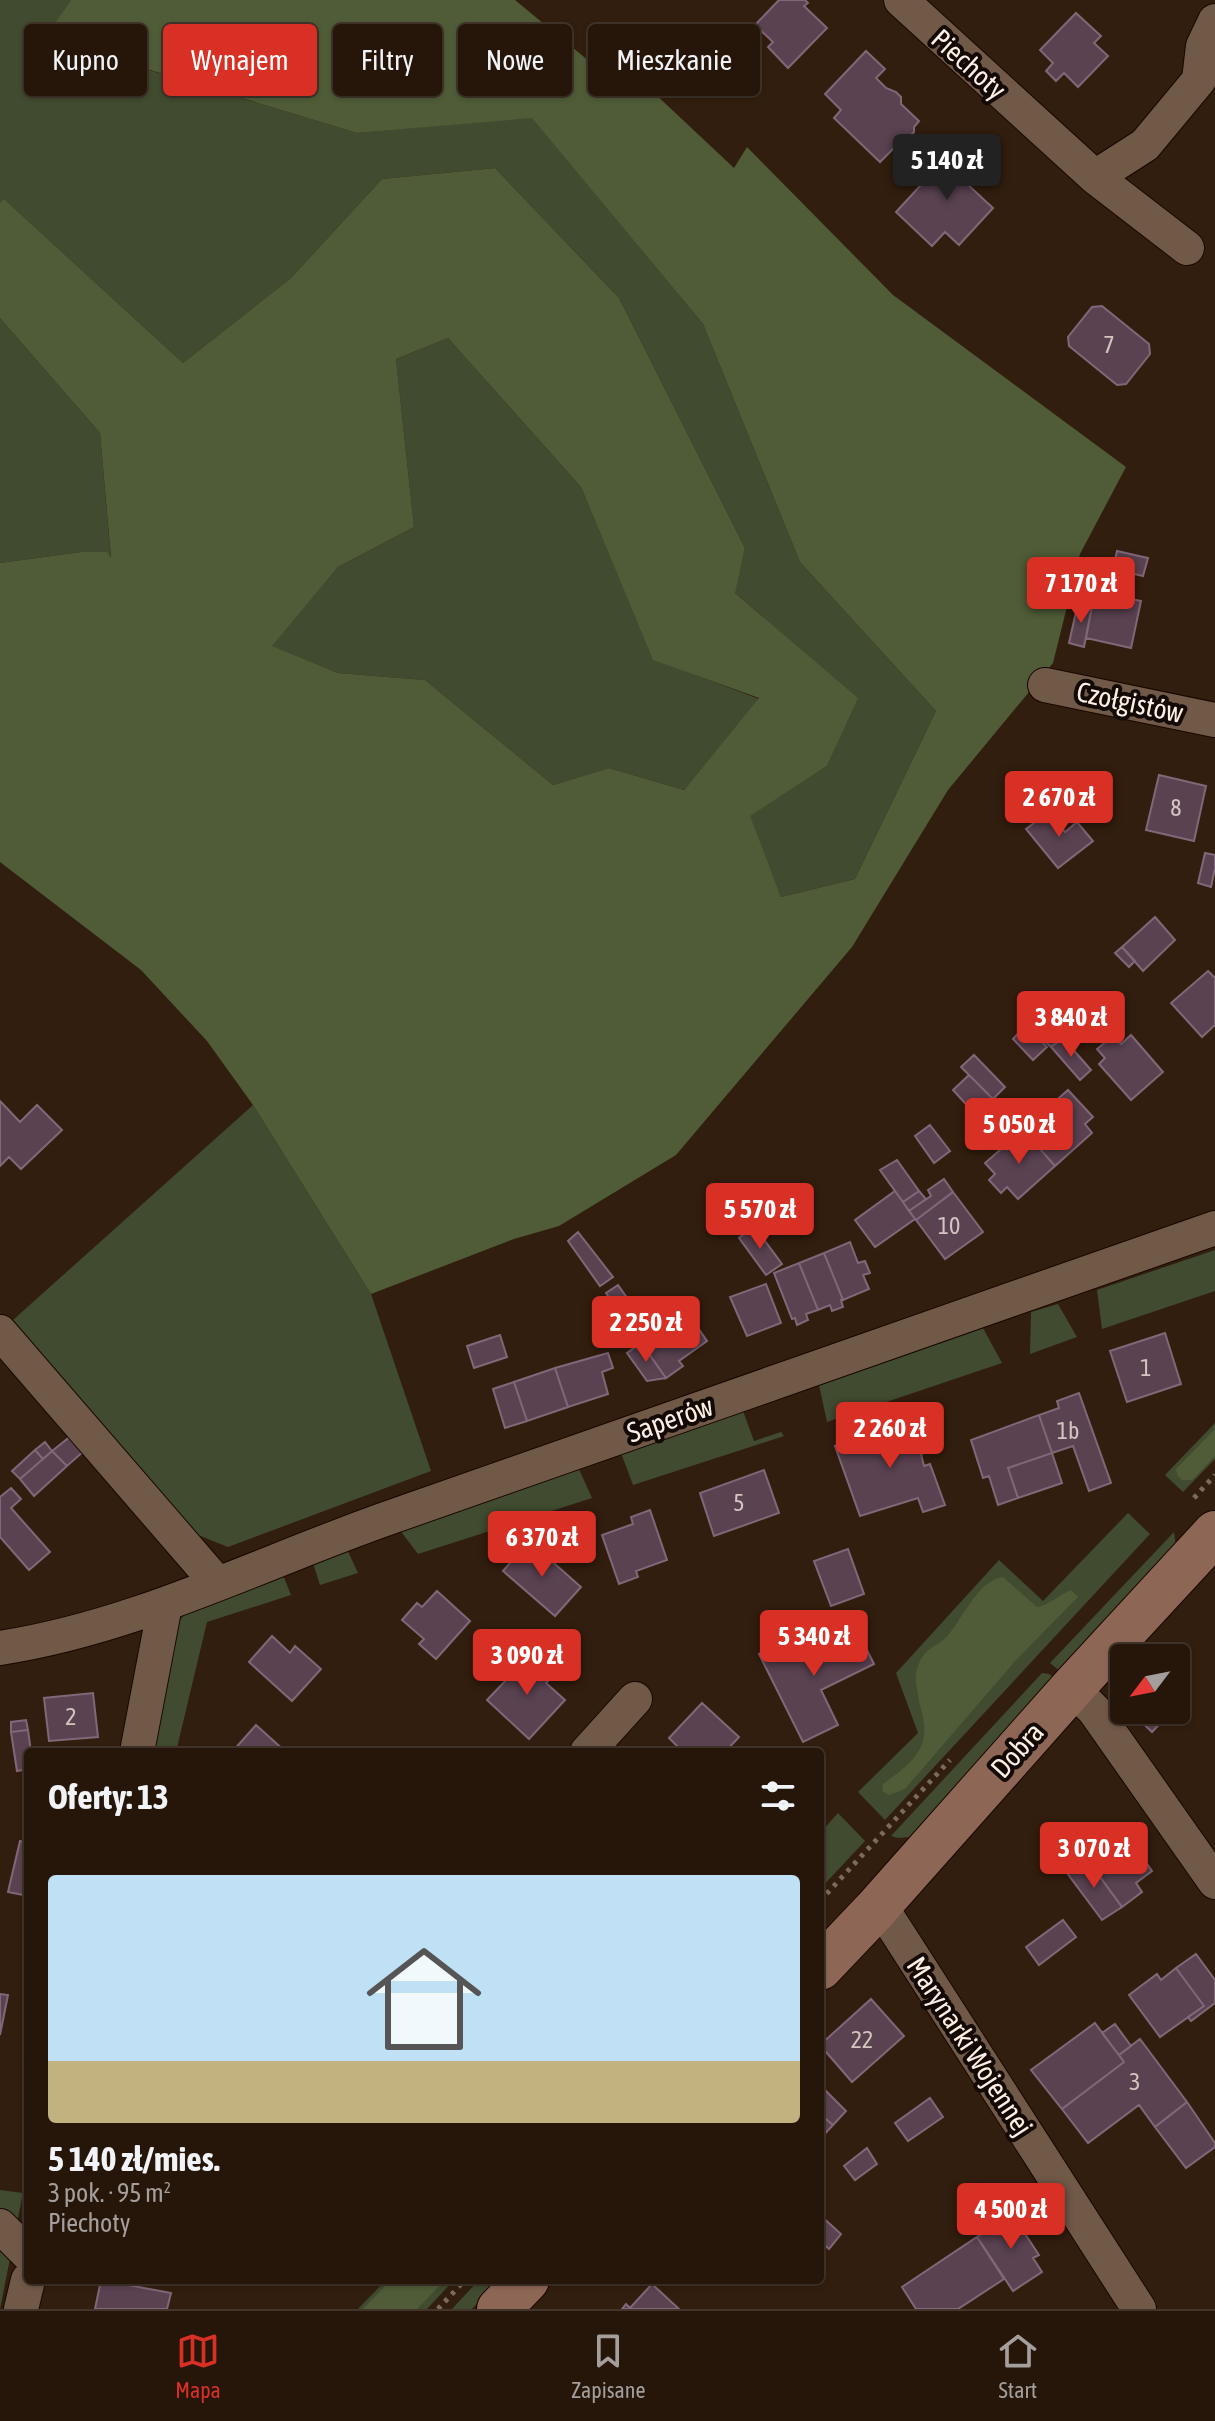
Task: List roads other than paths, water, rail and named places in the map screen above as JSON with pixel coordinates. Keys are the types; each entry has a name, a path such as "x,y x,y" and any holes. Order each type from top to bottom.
{"street":[{"name":"Piechoty","path":"901,0 1095,177 1187,248"},
{"path":"1095,177 1145,145 1199,80 1203,46 1215,21"},
{"name":"Czołgistów","path":"1045,685 1215,720"},
{"name":"Saperów","path":"0,1648 28,1644 165,1605 326,1540 1215,1228"},
{"path":"0,1332 217,1583"},
{"name":"Dobra","path":"824,1964 1215,1533"},
{"path":"138,1748 165,1605"},
{"path":"1072,1688 1094,1710 1215,1882"},
{"path":"591,1748 635,1699"},
{"name":"Marynarki Wojennej","path":"879,1904 1139,2309"},
{"path":"0,2226 24,2250"},
{"path":"21,2309 27,2284"},
{"path":"499,2309 523,2284"}]}
